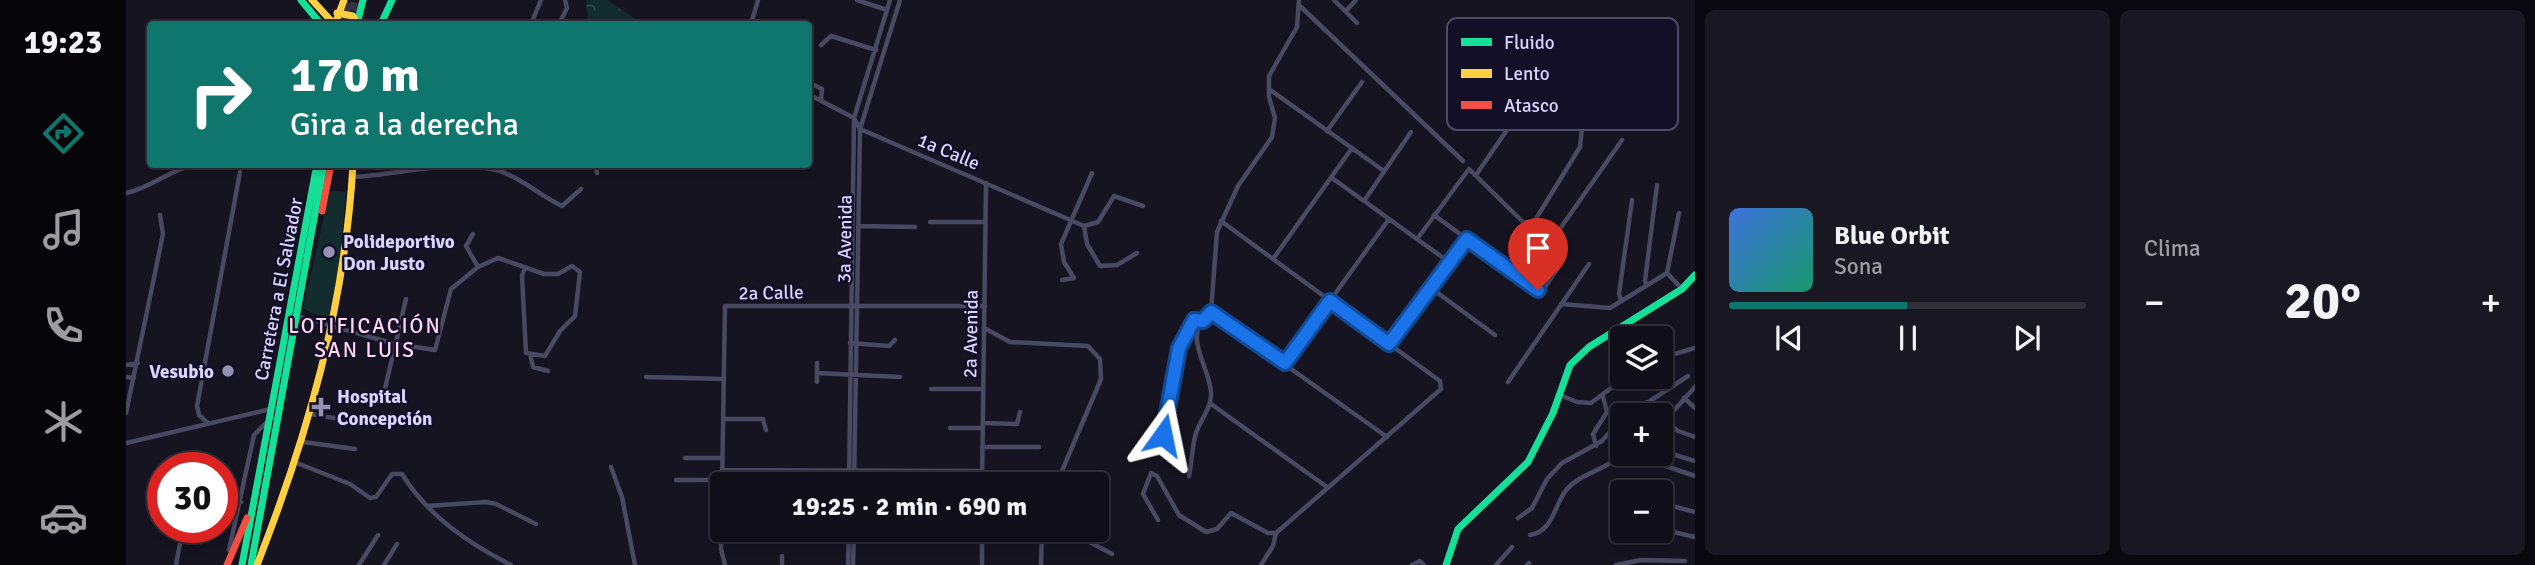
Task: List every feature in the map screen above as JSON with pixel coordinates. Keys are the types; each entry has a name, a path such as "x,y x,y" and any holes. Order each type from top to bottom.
{"main road":[{"path":"301,0 318,21"},
{"path":"336,21 344,0"},
{"path":"358,21 363,0"},
{"path":"382,21 392,0"},
{"path":"313,1 337,13 353,16 356,21"},
{"path":"313,1 332,21"},
{"path":"307,225 310,168"},
{"name":"Carretera a El Salvador","path":"251,565 308,260 307,225 316,168"},
{"name":"Carretera a El Salvador","path":"242,565 271,408 323,168"},
{"path":"308,260 330,168"},
{"path":"257,565 297,463 332,326 346,261 353,168"},
{"path":"1446,565 1458,529 1528,462 1560,395 1570,365 1578,355 1682,289 1695,275"},
{"path":"271,408 281,409"},
{"path":"227,565 253,504"},
{"path":"255,545 264,548"}],"street":[{"path":"532,21 541,0"},
{"path":"560,21 567,8 565,0"},
{"path":"752,21 758,0"},
{"path":"857,0 887,10"},
{"name":"3a Avenida","path":"853,418 850,343 859,226 854,118 890,0"},
{"name":"3a Avenida","path":"852,470 857,376 854,304 857,146 900,0"},
{"path":"1189,476 1198,429 1211,404 1210,383 1196,346 1196,334 1211,312 1216,239 1221,221 1238,186 1272,137 1275,118 1269,89 1270,71 1295,33 1301,7 1299,0"},
{"path":"1334,0 1357,23"},
{"path":"1346,11 1356,0"},
{"path":"1301,7 1463,161"},
{"path":"821,45 831,36 876,50"},
{"path":"1327,131 1362,82"},
{"path":"812,84 822,89 821,100"},
{"path":"1269,89 1384,172"},
{"path":"812,96 854,118 860,129"},
{"name":"1a Calle","path":"860,129 1084,226"},
{"path":"1476,175 1507,130"},
{"path":"1417,239 1468,170 1529,224 1536,221 1572,163 1582,142 1582,130"},
{"path":"1364,201 1411,132"},
{"path":"1434,215 1540,291 1560,268 1554,240 1622,140"},
{"path":"1273,259 1352,148"},
{"path":"126,192 138,190 170,172 183,168"},
{"path":"352,177 441,168"},
{"path":"478,168 521,180 562,206 581,190"},
{"path":"596,168 597,173"},
{"path":"208,423 199,415 197,406 240,172"},
{"path":"1062,279 1074,278 1060,250 1092,173"},
{"path":"1332,177 1450,262"},
{"name":"2a Avenida","path":"982,471 986,183"},
{"path":"1647,285 1645,281 1657,185"},
{"path":"1137,253 1117,265 1100,266 1087,244 1084,226 1098,222 1114,197 1143,206"},
{"path":"1621,301 1619,294 1632,200"},
{"path":"1561,304 1605,309 1667,273 1679,214"},
{"path":"126,413 163,234 160,215"},
{"path":"1285,363 1389,219"},
{"path":"1221,221 1440,381 1441,387 1439,393 1276,533 1273,546 1261,565"},
{"path":"930,222 984,222"},
{"path":"859,226 915,227"},
{"path":"473,234 466,246 478,267"},
{"path":"1389,344 1467,239"},
{"path":"298,316 395,344 435,349 451,289 478,267 498,258 544,274 558,274 572,266 581,275 574,319 560,331 545,356 526,352 522,276 525,268"},
{"path":"1508,382 1589,264"},
{"path":"1667,273 1682,289"},
{"path":"1431,288 1495,335"},
{"path":"383,397 406,299"},
{"name":"2a Calle","path":"724,379 725,306 985,306"},
{"path":"1211,312 1387,437"},
{"path":"1163,447 1179,348 1194,320 1203,321"},
{"path":"985,329 1010,342 1088,346 1100,359 1101,379 1062,472"},
{"path":"850,343 889,346 894,340"},
{"path":"1673,354 1695,348"},
{"path":"530,354 533,367 548,370"},
{"path":"126,365 138,363"},
{"path":"817,363 817,382"},
{"path":"817,373 900,377"},
{"path":"1518,518 1538,500 1553,470 1596,446 1623,414 1688,376"},
{"path":"126,377 134,378"},
{"path":"646,377 724,379 722,470 982,471"},
{"path":"1673,410 1695,387"},
{"path":"931,389 983,389"},
{"path":"1560,395 1582,404 1603,397 1612,389"},
{"path":"1596,446 1593,434 1607,412 1603,397"},
{"path":"1684,398 1695,408"},
{"path":"1211,404 1327,488"},
{"path":"127,436 129,443 271,408"},
{"path":"950,428 1017,424 1020,412"},
{"path":"310,414 358,422"},
{"path":"723,419 763,419 766,430"},
{"name":"Carretera a El Salvador","path":"227,565 254,435 269,420"},
{"path":"1673,428 1695,437"},
{"path":"303,442 355,449"},
{"path":"982,447 1039,447"},
{"path":"1673,455 1695,461"},
{"path":"685,457 721,457"},
{"path":"1681,472 1685,460"},
{"path":"297,463 349,484 370,498 376,497 392,474 398,472 427,506 470,543 511,565"},
{"path":"1530,534 1546,525 1572,484 1610,465"},
{"path":"1665,466 1695,476"},
{"path":"611,467 622,497 635,565"},
{"path":"1158,520 1143,494 1151,473 1157,476 1179,515 1206,532 1217,528 1231,513 1268,533 1276,533"},
{"path":"676,480 710,480"},
{"path":"427,506 486,502 496,504 536,524"},
{"path":"1673,506 1695,512"},
{"path":"1673,532 1695,537"},
{"path":"359,565 378,535"},
{"path":"722,542 725,565"},
{"path":"851,542 851,565"},
{"path":"982,542 982,565"},
{"path":"1041,565 1042,542"},
{"path":"1090,542 1112,554"},
{"path":"176,565 180,543"},
{"path":"384,565 397,544"},
{"path":"1496,565 1512,547"},
{"path":"782,556 782,565"},
{"path":"1616,565 1641,560 1685,561"},
{"path":"1412,565 1420,561 1424,565"}],"green space":[{"path":"586,0 607,0 638,21 588,21"},
{"name":"Polideportivo Don Justo","path":"330,191 346,192 339,270 328,319 324,320 303,308"}],"tunnel":[{"path":"343,21 349,0"},
{"path":"349,21 356,0"}],"traffic: fast":[{"path":"301,0 318,21"},
{"path":"358,21 363,0"},
{"path":"382,21 392,0"},
{"path":"242,565 316,168"},
{"path":"251,565 323,168"},
{"path":"1446,565 1458,529 1528,462 1553,413 1570,365 1589,347 1682,289 1695,275"}],"traffic: slow":[{"path":"312,0 331,21"},
{"path":"336,21 344,0"},
{"path":"337,13 353,16 356,21"},
{"path":"257,565 292,467 321,369 342,268 353,168"}],"traffic: jam":[{"path":"322,211 330,168"},
{"path":"227,565 247,518"}],"place":[{"name":"Polideportivo Don Justo","path":"329,252"},
{"name":"Vesubio","path":"228,371"},
{"name":"Hospital Concepción","path":"321,407"}],"district":[{"name":"LOTIFICACIÓN SAN LUIS","path":"365,338"}],"route":[{"path":"1163,435 1179,348 1189,325 1196,318 1203,321 1211,312 1285,363 1330,301 1389,344 1467,239 1538,290"}]}
